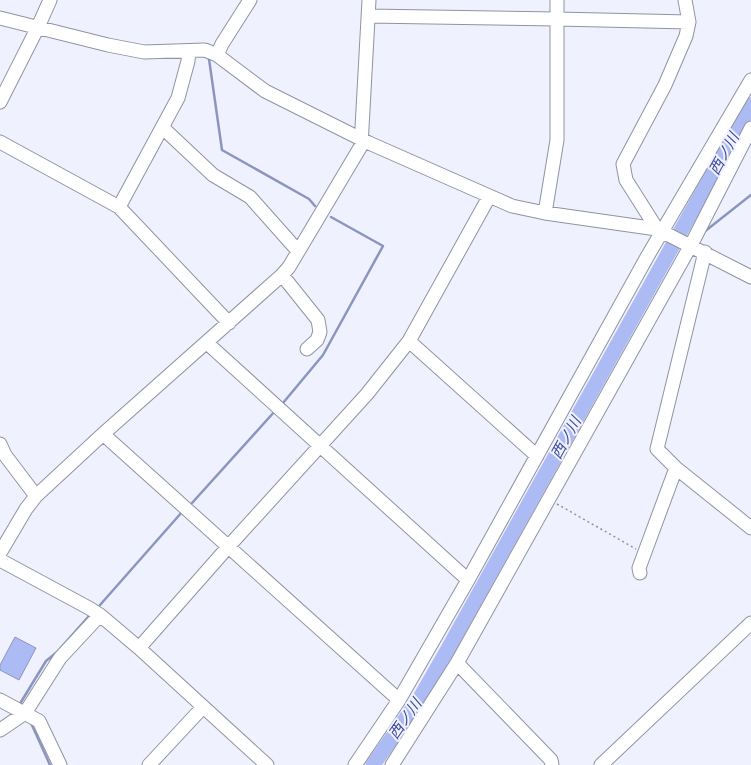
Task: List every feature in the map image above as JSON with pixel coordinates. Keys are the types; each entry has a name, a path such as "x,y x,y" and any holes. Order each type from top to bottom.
{"street":[{"path":"0,102 50,0"},
{"path":"217,55 222,44 250,0"},
{"path":"0,553 26,509 36,496 103,434 282,275 289,267 361,146 368,0"},
{"path":"545,213 557,140 557,0"},
{"path":"662,231 626,180 623,164 665,85 686,36 689,22 684,0"},
{"path":"368,16 689,22"},
{"path":"0,18 108,45 144,52 205,50 217,55 237,72 265,92 362,140 489,197 512,206 545,213 662,231 751,277"},
{"path":"119,207 178,98 188,61 189,50"},
{"path":"355,765 399,700 468,580 662,231 751,80"},
{"path":"163,128 213,174 250,197 298,251"},
{"path":"392,765 457,662 751,128"},
{"path":"0,142 119,207 228,323"},
{"path":"139,648 228,546 367,394 409,341 489,197"},
{"path":"705,252 657,449 676,468 751,528"},
{"path":"282,275 318,320 320,332 316,340 307,349"},
{"path":"409,341 536,456"},
{"path":"206,343 468,580"},
{"path":"103,434 399,700"},
{"path":"0,444 5,455 36,496"},
{"path":"640,573 639,568 644,553 676,468"},
{"path":"0,560 100,615 139,648 266,765"},
{"path":"0,730 25,713 60,658 100,615"},
{"path":"601,765 751,623"},
{"path":"457,662 551,760 552,765"},
{"path":"0,700 39,721 60,765"},
{"path":"149,765 203,707"}],"path":[{"path":"548,499 644,553"}],"water":[{"path":"15,637 36,648 19,680 0,670 0,665"}],"waterway":[{"path":"209,59 222,150 309,199 315,206"},
{"name":"西ノ川","path":"373,765 420,698 751,105"},
{"path":"704,232 751,195"},
{"path":"283,403 323,355 383,246 331,217"},
{"path":"192,503 275,411"},
{"path":"100,605 182,512"},
{"path":"21,702 46,661 57,652 89,616"},
{"path":"31,723 50,765"}]}
